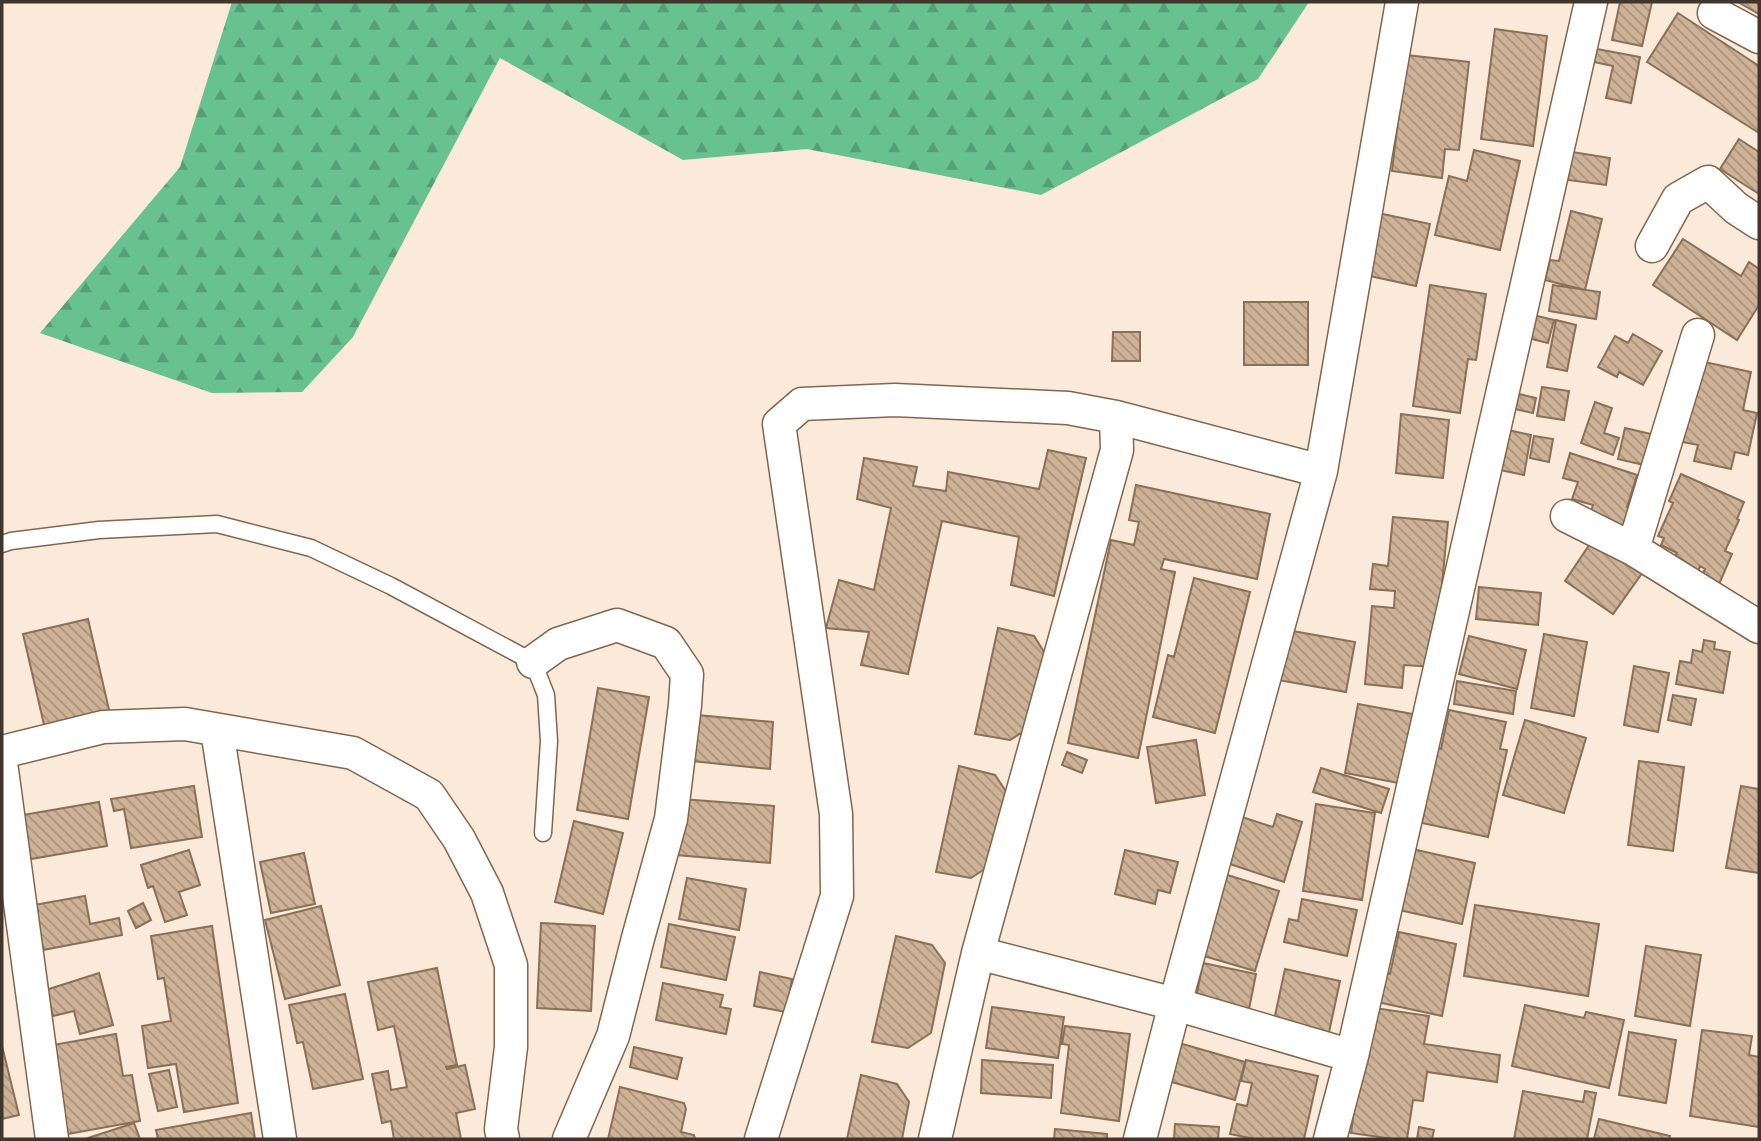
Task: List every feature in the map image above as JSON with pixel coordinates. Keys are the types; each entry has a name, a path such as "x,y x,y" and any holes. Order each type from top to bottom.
{"street":[{"path":"1140,1139 1321,471 1402,2"},
{"path":"1330,1139 1352,1056 1591,2"},
{"path":"1714,13 1759,37"},
{"path":"1652,246 1678,199 1709,182 1736,208 1759,223"},
{"path":"1633,549 1698,335"},
{"path":"761,1139 837,896 836,814 779,424 802,404 895,400 1068,408 1116,416 1321,471"},
{"path":"935,1139 978,953 1117,450 1116,416"},
{"path":"1567,516 1633,549 1759,627"},
{"path":"533,662 558,644 617,625 666,643 687,674 671,819 612,1036 569,1139"},
{"path":"2,752 103,727 185,724 353,753 429,795 458,839 487,893 511,965 511,1046 500,1129 503,1139"},
{"path":"217,730 280,1139"},
{"path":"2,770 52,1139"},
{"path":"978,953 1175,1004 1352,1056"}],"lane":[{"path":"2,544 99,530 217,524 311,548 391,586 533,662 546,695 550,741 544,833"}],"green space":[{"path":"232,2 1309,2 1258,79 1041,195 807,149 683,160 500,58 353,337 302,392 212,393 40,333 180,167"}],"building":[{"path":"1620,2 1652,2 1642,46 1612,40"},
{"path":"1738,2 1759,2 1759,14"},
{"path":"1678,13 1759,66 1759,133 1647,62"},
{"path":"1495,29 1547,36 1533,146 1481,139"},
{"path":"1597,49 1640,57 1631,103 1606,98 1613,66 1594,62"},
{"path":"1406,55 1469,62 1459,150 1445,149 1442,178 1392,171"},
{"path":"1739,139 1759,152 1759,194 1720,169"},
{"path":"1474,150 1520,161 1500,250 1435,235 1449,176 1467,181"},
{"path":"1572,152 1610,158 1606,185 1568,180"},
{"path":"1571,211 1602,219 1585,290 1545,280 1550,260 1559,261"},
{"path":"1378,213 1430,224 1416,286 1365,275"},
{"path":"1683,239 1741,276 1749,262 1759,269 1759,305 1737,340 1653,285"},
{"path":"1430,285 1486,294 1476,360 1468,359 1460,413 1413,406"},
{"path":"1553,285 1600,292 1596,319 1549,311"},
{"path":"1244,302 1308,302 1308,365 1244,365"},
{"path":"1533,315 1554,320 1548,343 1528,338"},
{"path":"1556,320 1576,325 1567,371 1547,367"},
{"path":"1113,332 1140,332 1140,361 1112,361"},
{"path":"1633,334 1662,351 1643,385 1619,372 1617,377 1598,367 1615,336 1628,343"},
{"path":"1695,360 1751,372 1743,410 1757,413 1748,455 1735,452 1731,469 1694,461 1698,445 1678,441"},
{"path":"1542,387 1569,391 1564,420 1537,416"},
{"path":"1519,394 1536,398 1533,413 1515,409"},
{"path":"1595,402 1612,408 1604,433 1619,438 1613,455 1581,443"},
{"path":"1401,414 1449,420 1443,478 1396,473"},
{"path":"1625,428 1651,434 1644,465 1618,459"},
{"path":"1508,430 1531,435 1524,475 1500,470"},
{"path":"1534,436 1553,439 1549,462 1530,458"},
{"path":"1048,450 1086,458 1054,596 1011,585 1019,537 942,521 908,674 861,665 869,632 826,628 839,580 874,590 891,508 857,499 864,458 917,467 913,486 946,491 948,472 1039,489"},
{"path":"1570,453 1637,475 1627,507 1632,508 1624,531 1588,521 1593,505 1572,499 1578,482 1563,478"},
{"path":"1681,474 1744,502 1725,551 1732,554 1717,589 1699,581 1705,569 1700,566 1698,572 1673,560 1677,553 1661,545 1664,538 1658,536 1673,503 1669,501"},
{"path":"1136,485 1270,514 1257,579 1164,559 1161,569 1175,572 1138,758 1068,743 1111,540 1134,545 1139,522 1129,520"},
{"path":"1393,517 1448,522 1434,667 1404,665 1402,688 1365,684 1372,606 1394,608 1395,591 1370,589 1373,564 1388,566"},
{"path":"1594,538 1643,572 1613,614 1565,581"},
{"path":"1194,578 1250,592 1215,733 1153,717 1168,655 1174,657"},
{"path":"1479,587 1541,593 1538,625 1476,619"},
{"path":"88,619 110,714 45,729 23,634"},
{"path":"998,628 1034,636 1046,655 1034,725 1010,740 975,734"},
{"path":"1287,630 1355,642 1346,692 1278,680"},
{"path":"1544,634 1587,642 1574,716 1531,708"},
{"path":"1469,636 1526,650 1517,689 1459,674"},
{"path":"1704,640 1715,642 1714,649 1730,652 1723,693 1676,684 1680,661 1691,663 1693,650 1702,652"},
{"path":"1634,666 1669,673 1658,732 1624,725"},
{"path":"1457,681 1516,691 1513,714 1454,704"},
{"path":"598,688 649,697 628,819 577,810"},
{"path":"1673,695 1696,699 1691,725 1668,720"},
{"path":"1358,704 1413,714 1399,783 1345,773"},
{"path":"1449,710 1506,722 1500,749 1507,750 1488,837 1422,823 1437,748 1441,749"},
{"path":"686,714 773,722 770,769 682,760"},
{"path":"1525,720 1586,738 1564,813 1503,795"},
{"path":"1196,740 1205,795 1156,803 1147,747"},
{"path":"1067,752 1087,760 1082,773 1062,765"},
{"path":"1639,761 1684,767 1673,851 1628,845"},
{"path":"959,766 995,775 1007,793 994,863 971,878 936,872"},
{"path":"1321,768 1389,789 1381,813 1313,792"},
{"path":"194,786 202,837 131,848 124,809 114,811 111,799"},
{"path":"1741,786 1759,789 1759,873 1726,868"},
{"path":"681,799 774,806 770,863 676,855"},
{"path":"99,802 107,846 25,860 17,816"},
{"path":"1316,804 1375,813 1362,900 1303,891"},
{"path":"1277,814 1302,822 1284,882 1224,862 1239,816 1273,827"},
{"path":"574,821 623,833 603,914 555,902"},
{"path":"1412,849 1475,863 1462,924 1399,910"},
{"path":"189,850 200,885 179,892 187,915 165,922 153,886 148,888 141,865"},
{"path":"1125,850 1178,862 1170,893 1158,890 1155,904 1115,894"},
{"path":"304,853 315,904 271,913 260,862"},
{"path":"1221,873 1279,891 1255,971 1197,954"},
{"path":"687,878 746,889 739,930 679,919"},
{"path":"85,896 90,924 119,918 122,935 43,950 34,905"},
{"path":"1302,899 1357,910 1347,956 1284,942 1289,919 1298,921"},
{"path":"143,903 151,920 136,928 128,911"},
{"path":"1475,905 1599,924 1588,996 1464,976"},
{"path":"321,906 340,985 285,999 265,920"},
{"path":"541,923 595,926 591,1011 537,1008"},
{"path":"669,924 735,937 726,980 661,967"},
{"path":"212,926 238,1103 184,1112 176,1064 148,1068 142,1026 171,1021 164,978 158,979 151,936"},
{"path":"1399,932 1456,944 1442,1016 1377,1002 1383,972 1390,974"},
{"path":"896,936 932,945 945,963 931,1033 908,1048 872,1042"},
{"path":"1646,946 1701,955 1690,1026 1635,1016"},
{"path":"1203,963 1256,974 1248,1014 1195,1003"},
{"path":"437,968 457,1065 446,1067 465,1065 475,1109 456,1113 461,1139 394,1139 391,1121 382,1123 372,1074 388,1071 391,1090 407,1087 394,1026 378,1030 368,982"},
{"path":"1285,969 1340,981 1328,1037 1273,1025"},
{"path":"760,972 792,979 786,1012 754,1006"},
{"path":"99,973 113,1025 80,1034 74,1011 53,1016 46,990"},
{"path":"663,983 723,995 720,1007 731,1009 726,1034 656,1020"},
{"path":"345,994 363,1079 313,1089 303,1042 297,1043 289,1005"},
{"path":"1525,1005 1584,1018 1586,1012 1624,1020 1609,1088 1512,1066"},
{"path":"992,1007 1064,1017 1058,1058 986,1048"},
{"path":"1368,1007 1429,1016 1424,1044 1500,1055 1497,1082 1427,1072 1423,1101 1413,1100 1407,1139 1351,1133"},
{"path":"1065,1026 1130,1034 1119,1121 1061,1113 1069,1045 1062,1044"},
{"path":"1702,1030 1752,1036 1749,1055 1759,1057 1759,1127 1690,1116"},
{"path":"1629,1032 1676,1040 1666,1103 1619,1095"},
{"path":"116,1034 123,1076 132,1075 140,1121 62,1135 47,1046"},
{"path":"1179,1043 1245,1062 1235,1100 1168,1081"},
{"path":"2,1046 19,1115 2,1119"},
{"path":"634,1047 682,1058 677,1079 630,1067"},
{"path":"982,1060 1053,1065 1051,1098 981,1093"},
{"path":"1246,1060 1318,1076 1304,1139 1254,1139 1230,1134 1237,1104 1247,1106 1252,1083 1241,1081"},
{"path":"169,1070 177,1107 158,1111 149,1074"},
{"path":"861,1075 897,1084 909,1102 902,1139 847,1139"},
{"path":"620,1087 684,1103 686,1109 681,1132 694,1135 695,1139 608,1139"},
{"path":"1523,1091 1583,1102 1585,1091 1596,1093 1587,1139 1514,1139"},
{"path":"251,1113 255,1139 158,1139 156,1130"},
{"path":"1599,1119 1670,1136 1669,1139 1594,1139"},
{"path":"134,1123 140,1139 85,1139"},
{"path":"1175,1124 1219,1127 1218,1139 1174,1139"},
{"path":"1419,1127 1434,1130 1432,1139 1417,1139"},
{"path":"1055,1129 1107,1134 1107,1139 1054,1139"}]}
